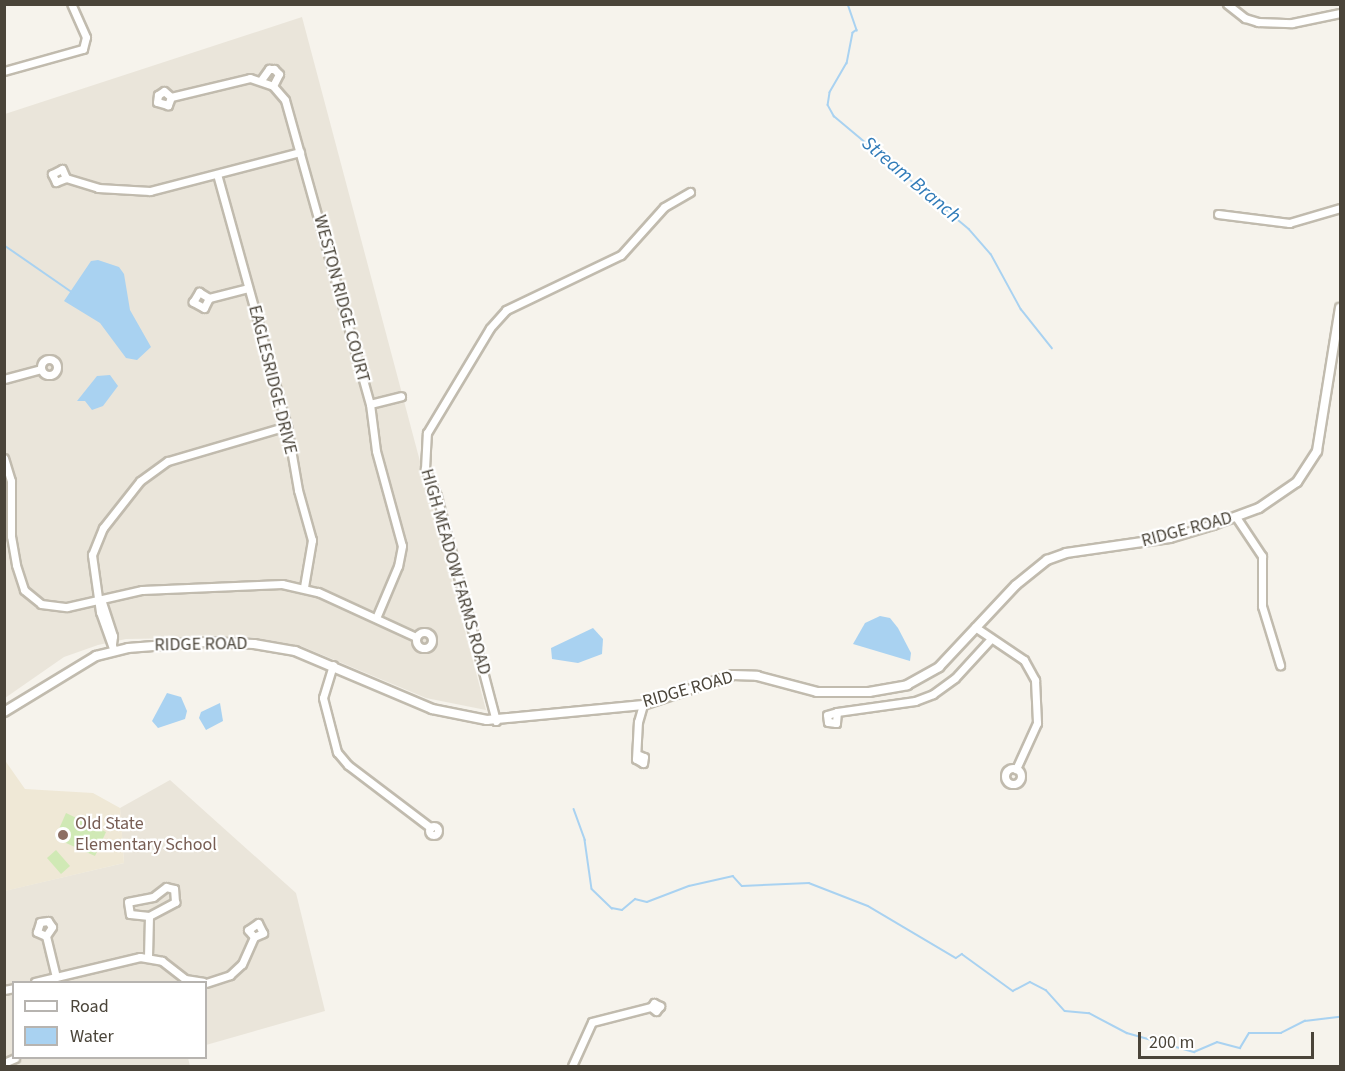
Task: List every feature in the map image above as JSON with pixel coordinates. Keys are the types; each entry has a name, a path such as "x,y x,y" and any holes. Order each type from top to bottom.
{"street":[{"path":"4,71 85,47 86,37 71,4"},
{"path":"1227,4 1245,18 1258,22 1292,23 1341,13"},
{"name":"WESTON RIDGE COURT","path":"261,80 269,69 274,69 279,74 273,86 285,100 300,152 370,404 376,451 402,546 398,566 376,618"},
{"path":"171,97 237,80 261,80 273,86"},
{"path":"66,178 98,188 135,192 166,189 300,152"},
{"name":"EAGLESRIDGE DRIVE","path":"218,174 287,426 296,482 312,540 304,587"},
{"name":"HIGH MEADOW FARMS ROAD","path":"496,721 437,496 425,469 426,433 490,328 506,310 621,255 664,207 690,192"},
{"path":"1218,214 1289,223 1341,208"},
{"path":"209,298 248,288"},
{"name":"RIDGE ROAD","path":"4,712 78,665 113,648 183,643 254,644 295,651 333,665 432,709 496,721 644,705 734,675 757,676 817,692 889,690 931,674 1029,573 1055,556 1170,538 1236,517 1291,486 1313,461 1341,308"},
{"path":"4,379 41,369"},
{"path":"370,404 401,396"},
{"path":"113,648 106,639 93,546 103,528 140,481 179,456 287,426"},
{"path":"4,458 11,482 11,545 24,590 49,608 67,607 100,597 142,590 234,585 304,587 416,637"},
{"path":"1236,517 1262,556 1263,614 1280,665"},
{"path":"975,627 990,640 1024,660 1037,688 1037,723 1016,769"},
{"path":"837,712 915,701 933,694 955,678 990,640"},
{"path":"333,665 323,698 337,752 348,765 430,828"},
{"path":"639,755 638,722 644,705"},
{"path":"166,887 174,889 176,902 149,916 130,914 126,905 132,900 153,897 166,887"},
{"path":"148,957 149,916"},
{"path":"46,936 57,977"},
{"path":"207,982 223,979 237,970 254,938"},
{"path":"39,981 148,957 162,961 185,979 198,981"},
{"path":"572,1066 592,1022 651,1008"}],"shaded area":[{"path":"302,17 486,710 426,698 301,646 251,637 126,639 98,645 64,657 5,698 5,114"},
{"name":"Old State Elementary School","path":"4,759 25,789 93,793 120,808 124,863 5,891"},
{"path":"170,780 296,893 325,1011 207,1045 207,981 12,981 12,1059 188,1059 190,1066 5,1066 4,891 124,863 120,808"}],"green space":[{"path":"66,813 106,832 95,856 55,838"},
{"path":"56,850 70,866 61,874 47,858"}],"water":[{"path":"98,260 119,267 124,274 130,310 151,347 137,360 126,358 100,323 64,301 91,261"},
{"path":"110,375 118,386 103,406 92,410 85,401 77,401 97,376"},
{"path":"880,616 890,618 898,628 911,653 910,661 853,644 865,623"},
{"path":"593,628 603,639 602,654 578,663 552,659 551,648"},
{"path":"167,693 181,697 187,711 185,719 158,728 152,721"},
{"path":"220,703 223,721 206,730 199,718 201,712"}],"waterway":[{"name":"Stream Branch","path":"848,4 857,30 853,33 847,63 830,93 828,105 834,116 969,229 991,254 1021,309 1052,348"},
{"path":"4,245 72,292"},
{"path":"574,809 585,840 592,889 612,908 622,910 635,899 647,902 689,886 733,876 742,886 809,883 868,906 956,958 962,954 1013,991 1030,982 1046,990 1065,1011 1089,1013 1127,1033 1194,1052 1217,1042 1240,1048 1249,1033 1281,1033 1305,1021 1340,1017"}],"place":[{"name":"Old State Elementary School","path":"63,835"}]}
